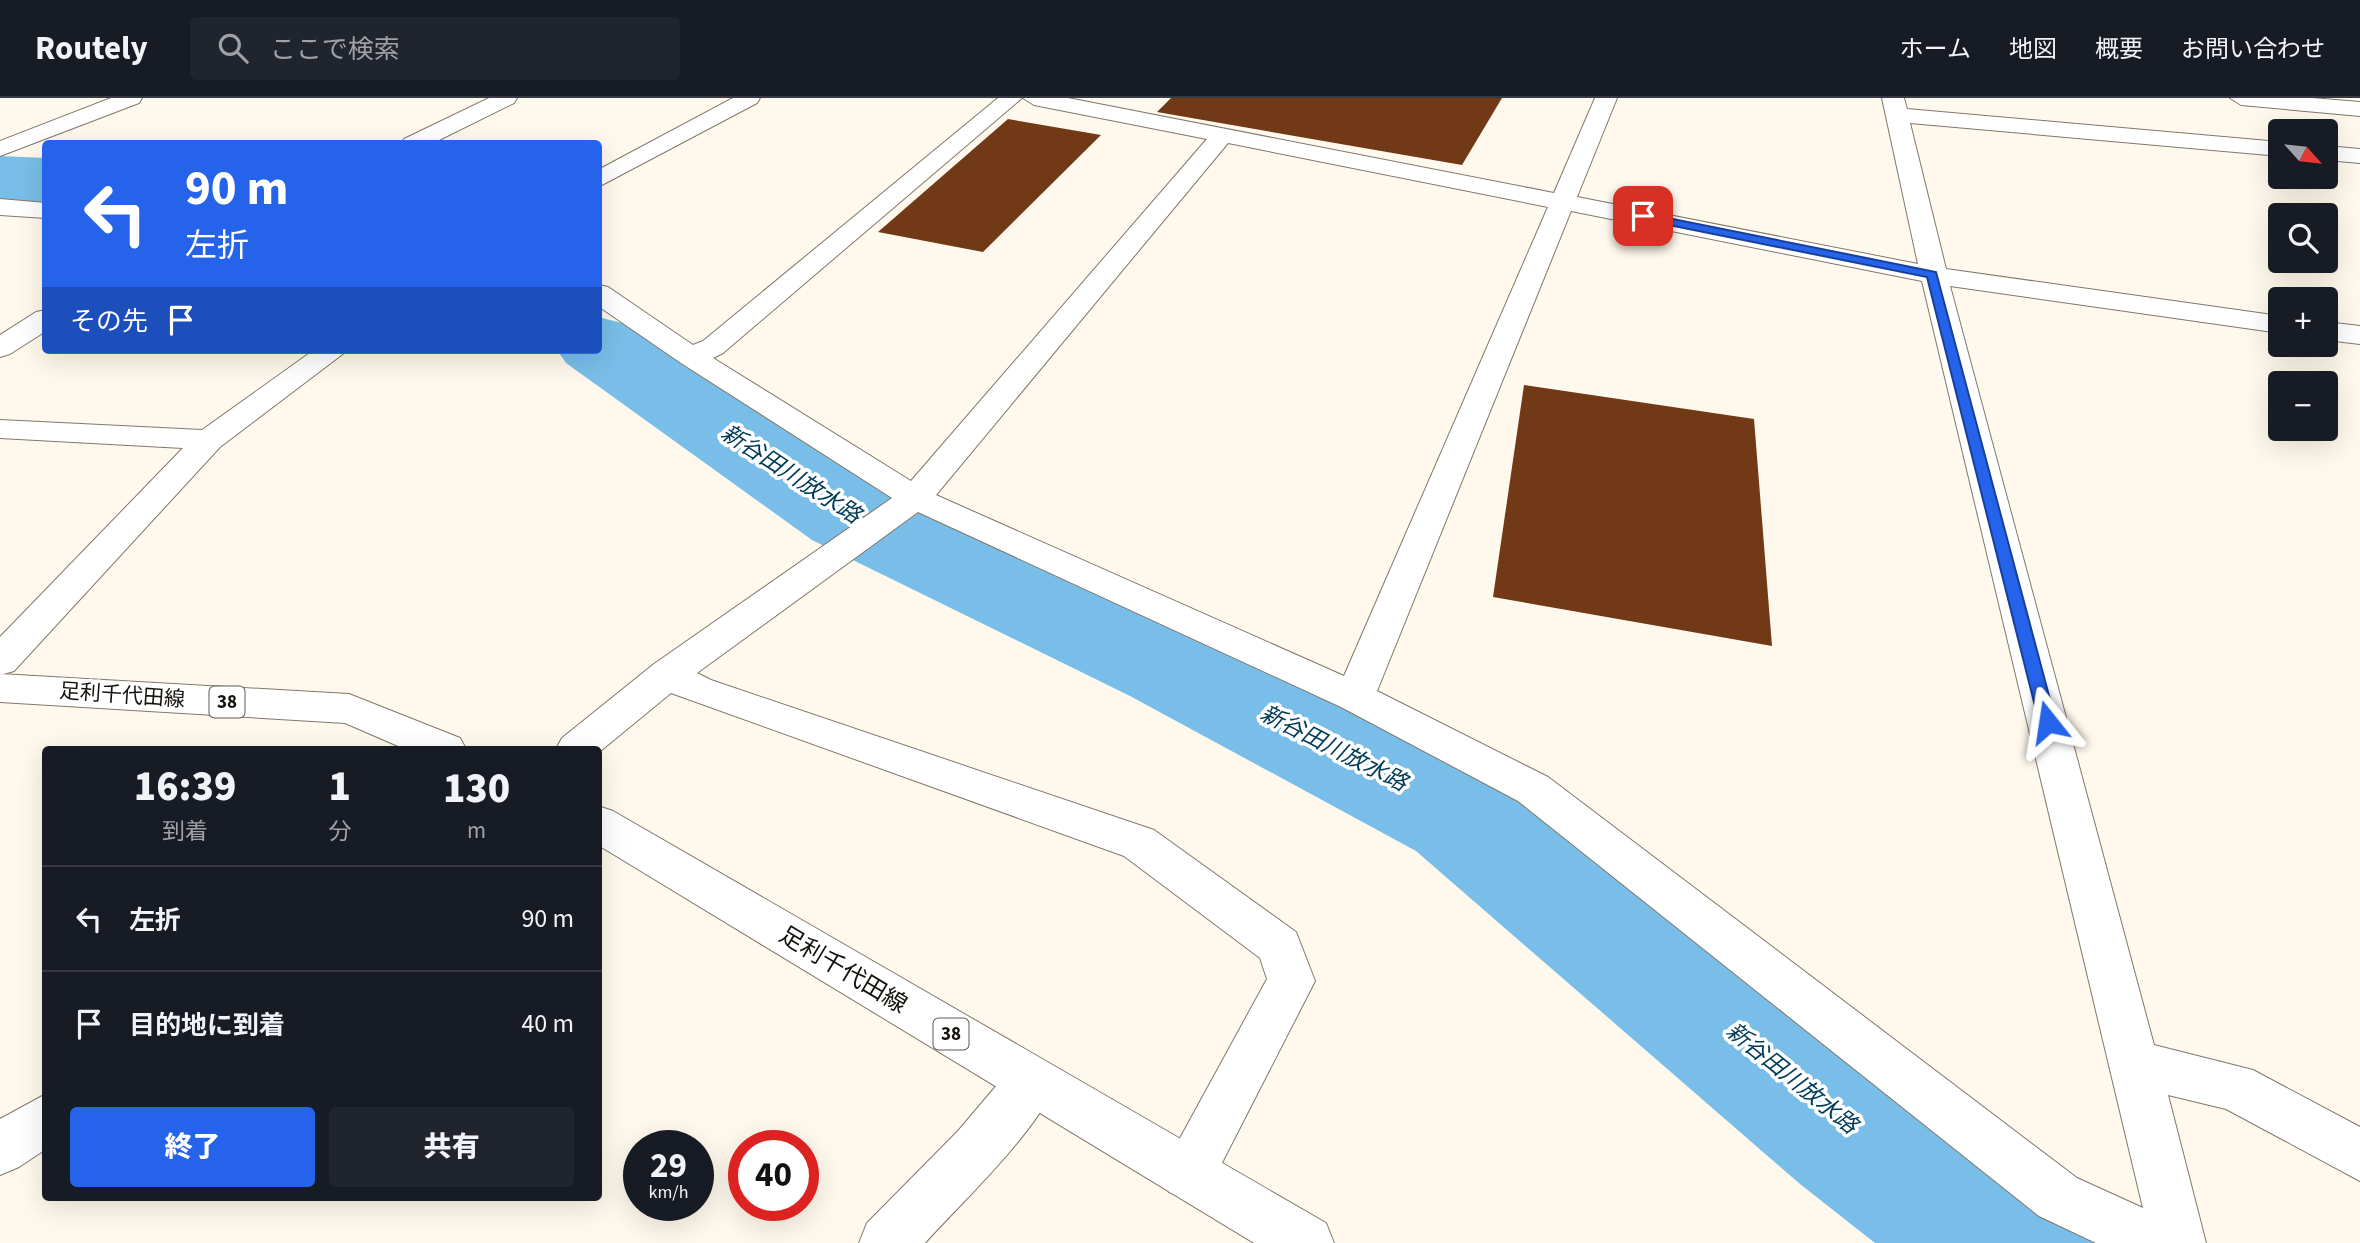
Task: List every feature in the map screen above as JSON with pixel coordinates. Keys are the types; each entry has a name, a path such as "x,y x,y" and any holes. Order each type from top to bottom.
{"street":[{"path":"0,149 131,98"},
{"path":"420,140 506,98"},
{"path":"602,178 749,98"},
{"path":"691,357 713,347 1011,98"},
{"path":"1034,98 1563,200 1932,275 2268,322"},
{"path":"1355,697 1606,98"},
{"path":"2241,98 2360,109"},
{"path":"65,101 102,109"},
{"path":"2178,1243 2136,1064 1932,275 1895,107 2268,148"},
{"path":"580,746 668,674 909,504 1223,134"},
{"path":"2338,154 2360,156"},
{"path":"0,156 34,159"},
{"path":"0,207 42,211"},
{"path":"602,296 909,504 1355,697 1533,789 2058,1197 2156,1243"},
{"path":"0,348 42,321"},
{"path":"2338,332 2360,335"},
{"path":"0,660 209,440 327,354"},
{"path":"0,429 209,440"},
{"path":"668,674 697,691 1139,843 1221,900 1280,946 1290,981 1188,1173"},
{"name":"足利千代田線","path":"0,688 349,709 439,746"},
{"name":"足利千代田線","path":"602,825 1306,1243"},
{"path":"2136,1064 2235,1087 2360,1155"},
{"path":"887,1243 977,1149 1032,1082"},
{"path":"0,1149 42,1122"}],"building":[{"path":"1171,98 1502,98 1462,165 1157,112"},
{"path":"1008,119 1101,135 983,252 878,232"},
{"path":"1524,385 1754,419 1772,646 1493,597"}],"waterway":[{"name":"新谷田川放水路","path":"0,178 42,180"},
{"name":"新谷田川放水路","path":"602,347 849,516 1172,666 1463,814 1857,1129 2011,1243"}],"route":[{"path":"1643,216 1932,275 2048,722"}]}
